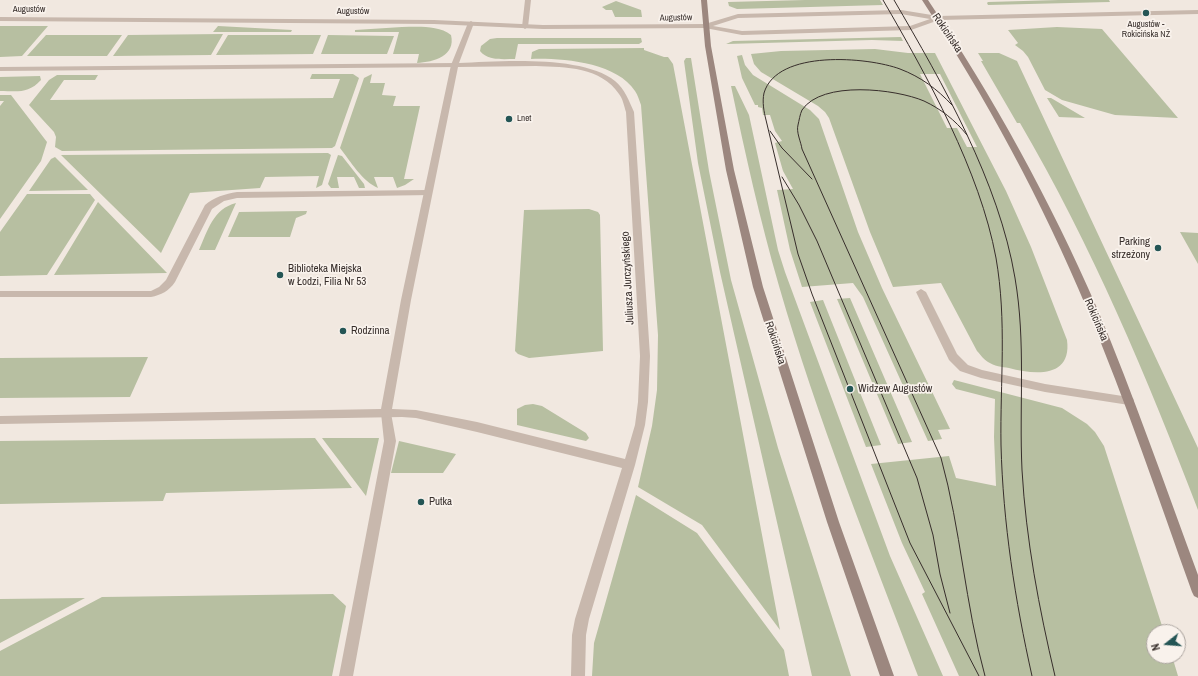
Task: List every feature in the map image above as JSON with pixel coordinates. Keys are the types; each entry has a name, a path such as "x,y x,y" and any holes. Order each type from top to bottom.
{"main road":[{"name":"Rokicińska","path":"704,0 705,26 730,170 758,288 833,522 887,676"},
{"name":"Rokicińska","path":"925,0 964,58 1005,128 1038,192 1074,268 1111,354 1129,401 1198,592"}],"street":[{"path":"525,27 528,0"},
{"name":"Augustów","path":"705,26 738,16 901,12 938,18 1198,12"},
{"name":"Augustów","path":"0,19 434,22 525,27 705,26 742,33 911,28 938,18"},
{"path":"346,676 390,441 386,413 406,300 455,65 471,23"},
{"name":"Juliusza Jurczyńskiego","path":"0,69 546,64 573,66 588,69 609,79 618,86 625,94 630,112 645,356 643,402 640,425 629,465 582,620 579,635 578,676"},
{"path":"0,294 151,294 165,289 208,207 218,199 226,197 237,195 428,193"},
{"path":"921,292 954,357 964,368 981,374 1045,388 1129,401"},
{"path":"0,420 386,413 416,414 477,427 629,465"}],"green space":[{"path":"880,0 883,5 737,9 729,6 728,2"},
{"path":"1109,0 1110,2 988,5 987,3 988,2"},
{"path":"616,1 641,10 642,17 615,17 612,10 606,10 602,7"},
{"path":"0,26 48,26 22,56 0,57"},
{"path":"218,26 292,30 291,32 213,32"},
{"path":"428,27 446,32 451,35 452,42 450,48 447,53 437,59 417,63 419,54 393,54 399,32 355,32 355,30"},
{"path":"1057,27 1102,29 1178,118 1115,115 1062,100 1045,90 1028,57 1015,45 1018,43 1008,30"},
{"path":"223,34 211,55 113,56 128,35"},
{"path":"46,35 122,35 107,56 27,56"},
{"path":"228,35 321,35 313,54 216,55"},
{"path":"328,35 394,36 387,54 321,54"},
{"path":"901,37 903,41 872,40 726,44 733,41"},
{"path":"641,38 642,42 639,44 518,44 515,59 491,58 480,51 481,46 490,39"},
{"path":"644,48 644,50 668,57 673,64 780,630 702,525 638,487 652,426 657,390 658,335 641,105 638,96 626,81 602,68 572,61 531,59 532,52 539,49"},
{"path":"875,49 908,53 935,53 1006,191 1031,247 1067,340 1067,352 1064,361 1058,367 1050,371 1030,372 990,363 977,351 941,283 893,287 870,232 829,118 818,106 761,72 754,64 751,54 781,51","holes":["920,74 940,74 977,147 967,147 957,128 947,128"]},
{"path":"978,53 999,53 1017,61 1198,448 1198,510 1159,411 1095,264 1046,169 1020,123 1017,123 981,61 983,61"},
{"path":"742,55 745,65 753,75 810,110 819,119 858,232 882,288 950,429 938,430 942,439 928,441 863,297 853,283 802,287 790,250 777,190 793,189 783,171 775,143 782,141 775,131 770,115 763,115 762,108 755,105 742,78 737,56"},
{"path":"686,58 691,58 709,171 731,280 778,448 851,676 812,676 720,272 698,163 684,61"},
{"path":"312,74 353,74 359,78 335,146 332,148 62,151 55,147 56,137 54,132 29,105 49,80 57,75 98,75 95,80 64,80 50,100 333,98 340,79 310,79"},
{"path":"372,74 370,83 385,83 382,95 396,96 393,106 420,106 404,179 414,179 397,188 393,177 374,177 378,188 372,185 357,171 340,148 364,78"},
{"path":"40,76 41,80 32,88 27,90 0,91 0,77"},
{"path":"731,86 735,86 749,115 778,250 785,272 890,556 943,676 918,676 827,433 794,335 765,236"},
{"path":"0,95 11,95 47,142 41,161 0,219 0,106 4,101 0,101"},
{"path":"1047,98 1051,98 1085,118 1059,117"},
{"path":"328,153 331,155 322,185 316,188 319,176 265,177 260,188 190,193 161,253 61,155"},
{"path":"338,155 342,156 364,184 365,188 359,188 354,177 337,177 339,188 331,188 328,184"},
{"path":"55,157 88,190 29,191 51,159"},
{"path":"27,194 90,194 95,200 47,275 0,276 0,232"},
{"path":"98,202 167,273 54,275"},
{"path":"236,203 215,250 199,250 212,221 222,210"},
{"path":"589,209 598,212 600,215 603,351 529,358 518,354 515,351 524,210"},
{"path":"307,211 306,214 296,218 290,237 228,237 239,212"},
{"path":"1180,232 1198,233 1198,264"},
{"path":"850,298 912,442 898,444 837,299"},
{"path":"823,300 881,445 866,447 810,302"},
{"path":"148,357 130,397 0,398 0,358"},
{"path":"954,380 1062,408 1087,424 1095,432 1104,446 1161,624 1146,624 1146,664 1174,664 1178,676 959,676 922,594 925,592 902,543 871,464 949,456 956,478 996,486 994,437 995,399 956,389 952,384"},
{"path":"533,404 542,406 586,433 589,438 586,441 517,425 517,409 525,405"},
{"path":"315,438 352,488 166,493 163,501 0,504 0,441"},
{"path":"322,438 379,438 366,496"},
{"path":"399,441 456,454 443,473 391,473"},
{"path":"636,495 697,533 784,650 789,676 592,676 594,643"},
{"path":"333,594 346,606 332,676 0,676 0,651 102,597"},
{"path":"85,598 0,643 0,599"}],"tram line":[{"path":"883,0 931,87"},
{"path":"894,0 931,65 967,134 983,170 1007,242 1015,278 1020,326 1021,446 1024,496 1030,548 1055,676"},
{"path":"931,87 908,72 886,65 846,60 825,60 804,63 786,69 772,79 764,93 763,100 765,117 798,254 812,294 910,543 979,676"},
{"path":"931,87 952,105"},
{"path":"931,87 944,113"},
{"path":"944,113 924,101 896,93 860,90 842,91 826,94 812,101 802,110 798,134 802,149 941,458 954,512 972,622 985,676"},
{"path":"944,113 958,124 967,135"},
{"path":"944,113 965,158 978,192 996,258 1002,328 1001,445 1004,503 1015,590 1032,676"},
{"path":"770,131 782,148 812,179"},
{"path":"782,177 799,205 817,241 917,478 933,535 940,574 950,613"}],"place":[{"name":"Augustów - Rokicińska NŻ","path":"1146,13"},
{"name":"Lnet","path":"509,119"},
{"name":"Parking strzeżony","path":"1158,248"},
{"name":"Biblioteka Miejska w Łodzi, Filia Nr 53","path":"280,275"},
{"name":"Rodzinna","path":"343,331"},
{"name":"Widzew Augustów","path":"850,389"},
{"name":"Putka","path":"421,502"}]}
